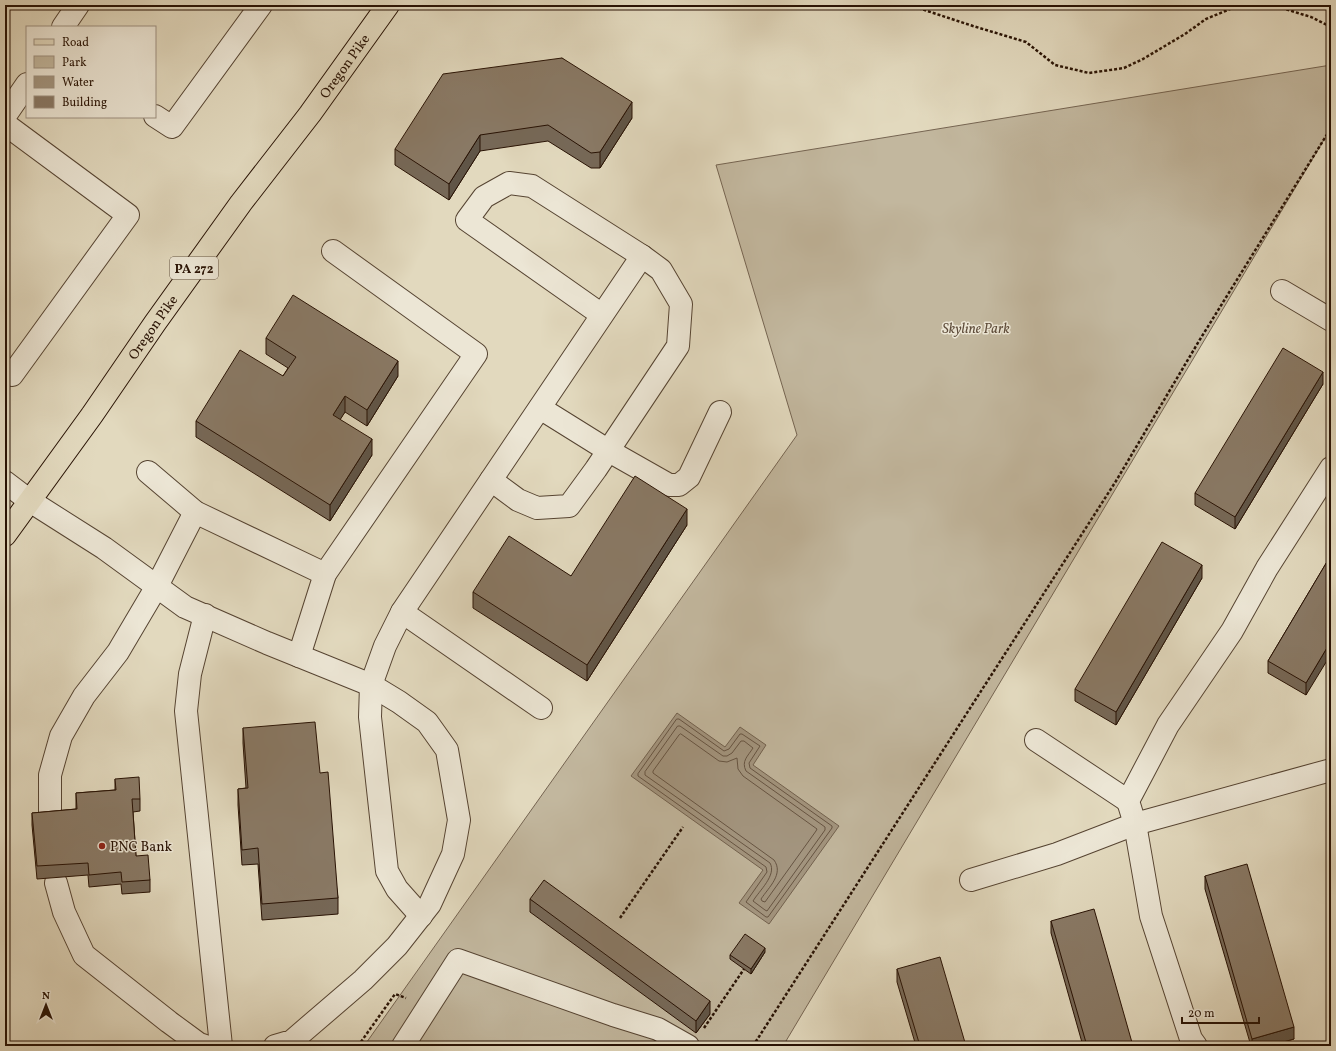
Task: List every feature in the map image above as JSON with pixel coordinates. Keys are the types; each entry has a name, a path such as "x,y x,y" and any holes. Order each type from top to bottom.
{"main road":[{"name":"Oregon Pike","path":"5,535 92,415 155,323 241,203 310,114 388,5"}],"street":[{"path":"64,26 78,5"},
{"path":"156,117 172,128 261,5"},
{"path":"5,124 128,215 12,375 5,370"},
{"path":"491,480 518,500 537,508 569,506 609,451 678,346 681,304 661,270 642,256 532,186 509,183 484,197 467,220 602,315"},
{"path":"299,656 325,574 476,354 333,251"},
{"path":"421,916 397,888 388,872 370,717 371,685 386,646 402,612 642,256"},
{"path":"1282,292 1331,320"},
{"path":"540,408 609,451 669,485 679,485 689,477 720,412"},
{"path":"1128,801 1168,724 1232,631 1267,568 1331,468"},
{"path":"148,472 194,512 325,574"},
{"path":"5,482 30,501 104,548 185,607 267,643 371,685 428,722 447,750 459,820 453,854 430,904 397,946 357,985 292,1041 275,1046"},
{"path":"50,818 50,775 61,736 84,696 118,652 157,586 194,512"},
{"path":"402,612 541,708"},
{"path":"205,615 190,674 186,711 221,1046"},
{"path":"1036,740 1128,801 1135,824 1151,916 1192,1044"},
{"path":"971,880 1057,854 1135,824 1331,770"},
{"path":"56,883 64,912 84,955 169,1022 199,1044 205,1046"},
{"path":"403,1046 458,960 613,1015 658,1029 688,1046"}],"path":[{"path":"909,5 1026,42 1056,65 1089,73 1124,68 1143,59 1185,34 1206,19 1235,7 1248,5"},
{"path":"1272,5 1311,17 1331,27"},
{"path":"753,1046 1116,481 1198,341 1331,128"},
{"path":"620,918 683,828"},
{"path":"704,1029 744,969"},
{"path":"358,1046 395,994 429,1006"}],"green space":[{"name":"Skyline Park","path":"1331,65 1331,128 783,1046 364,1046 797,435 716,165"}],"water":[{"path":"677,713 725,747 740,727 766,745 753,765 839,826 769,924 739,903 763,870 631,776"}],"building":[{"path":"562,58 632,102 600,152 591,153 548,125 480,135 449,184 395,149 443,74"},
{"path":"293,295 398,361 367,410 345,396 333,415 372,439 330,505 196,421 240,350 283,376 296,357 266,338"},
{"path":"1283,348 1323,372 1235,517 1195,493"},
{"path":"635,476 687,509 587,665 473,592 509,536 571,576"},
{"path":"1162,542 1202,565 1116,712 1075,689"},
{"path":"1331,555 1331,641 1306,683 1268,661"},
{"path":"315,722 320,773 328,772 338,898 262,904 258,848 242,850 238,789 248,788 243,728"},
{"path":"139,777 140,799 132,799 136,856 148,855 150,880 122,882 121,872 89,875 88,863 37,866 32,813 77,809 76,793 116,790 115,779"},
{"path":"1247,864 1294,1027 1252,1039 1205,876"},
{"path":"544,880 710,1001 696,1021 530,899"},
{"path":"1094,909 1133,1046 1087,1046 1051,921"},
{"path":"745,934 765,948 751,969 730,955"},
{"path":"940,957 966,1046 920,1046 897,969"}],"place":[{"name":"PNC Bank","path":"102,846"}]}
